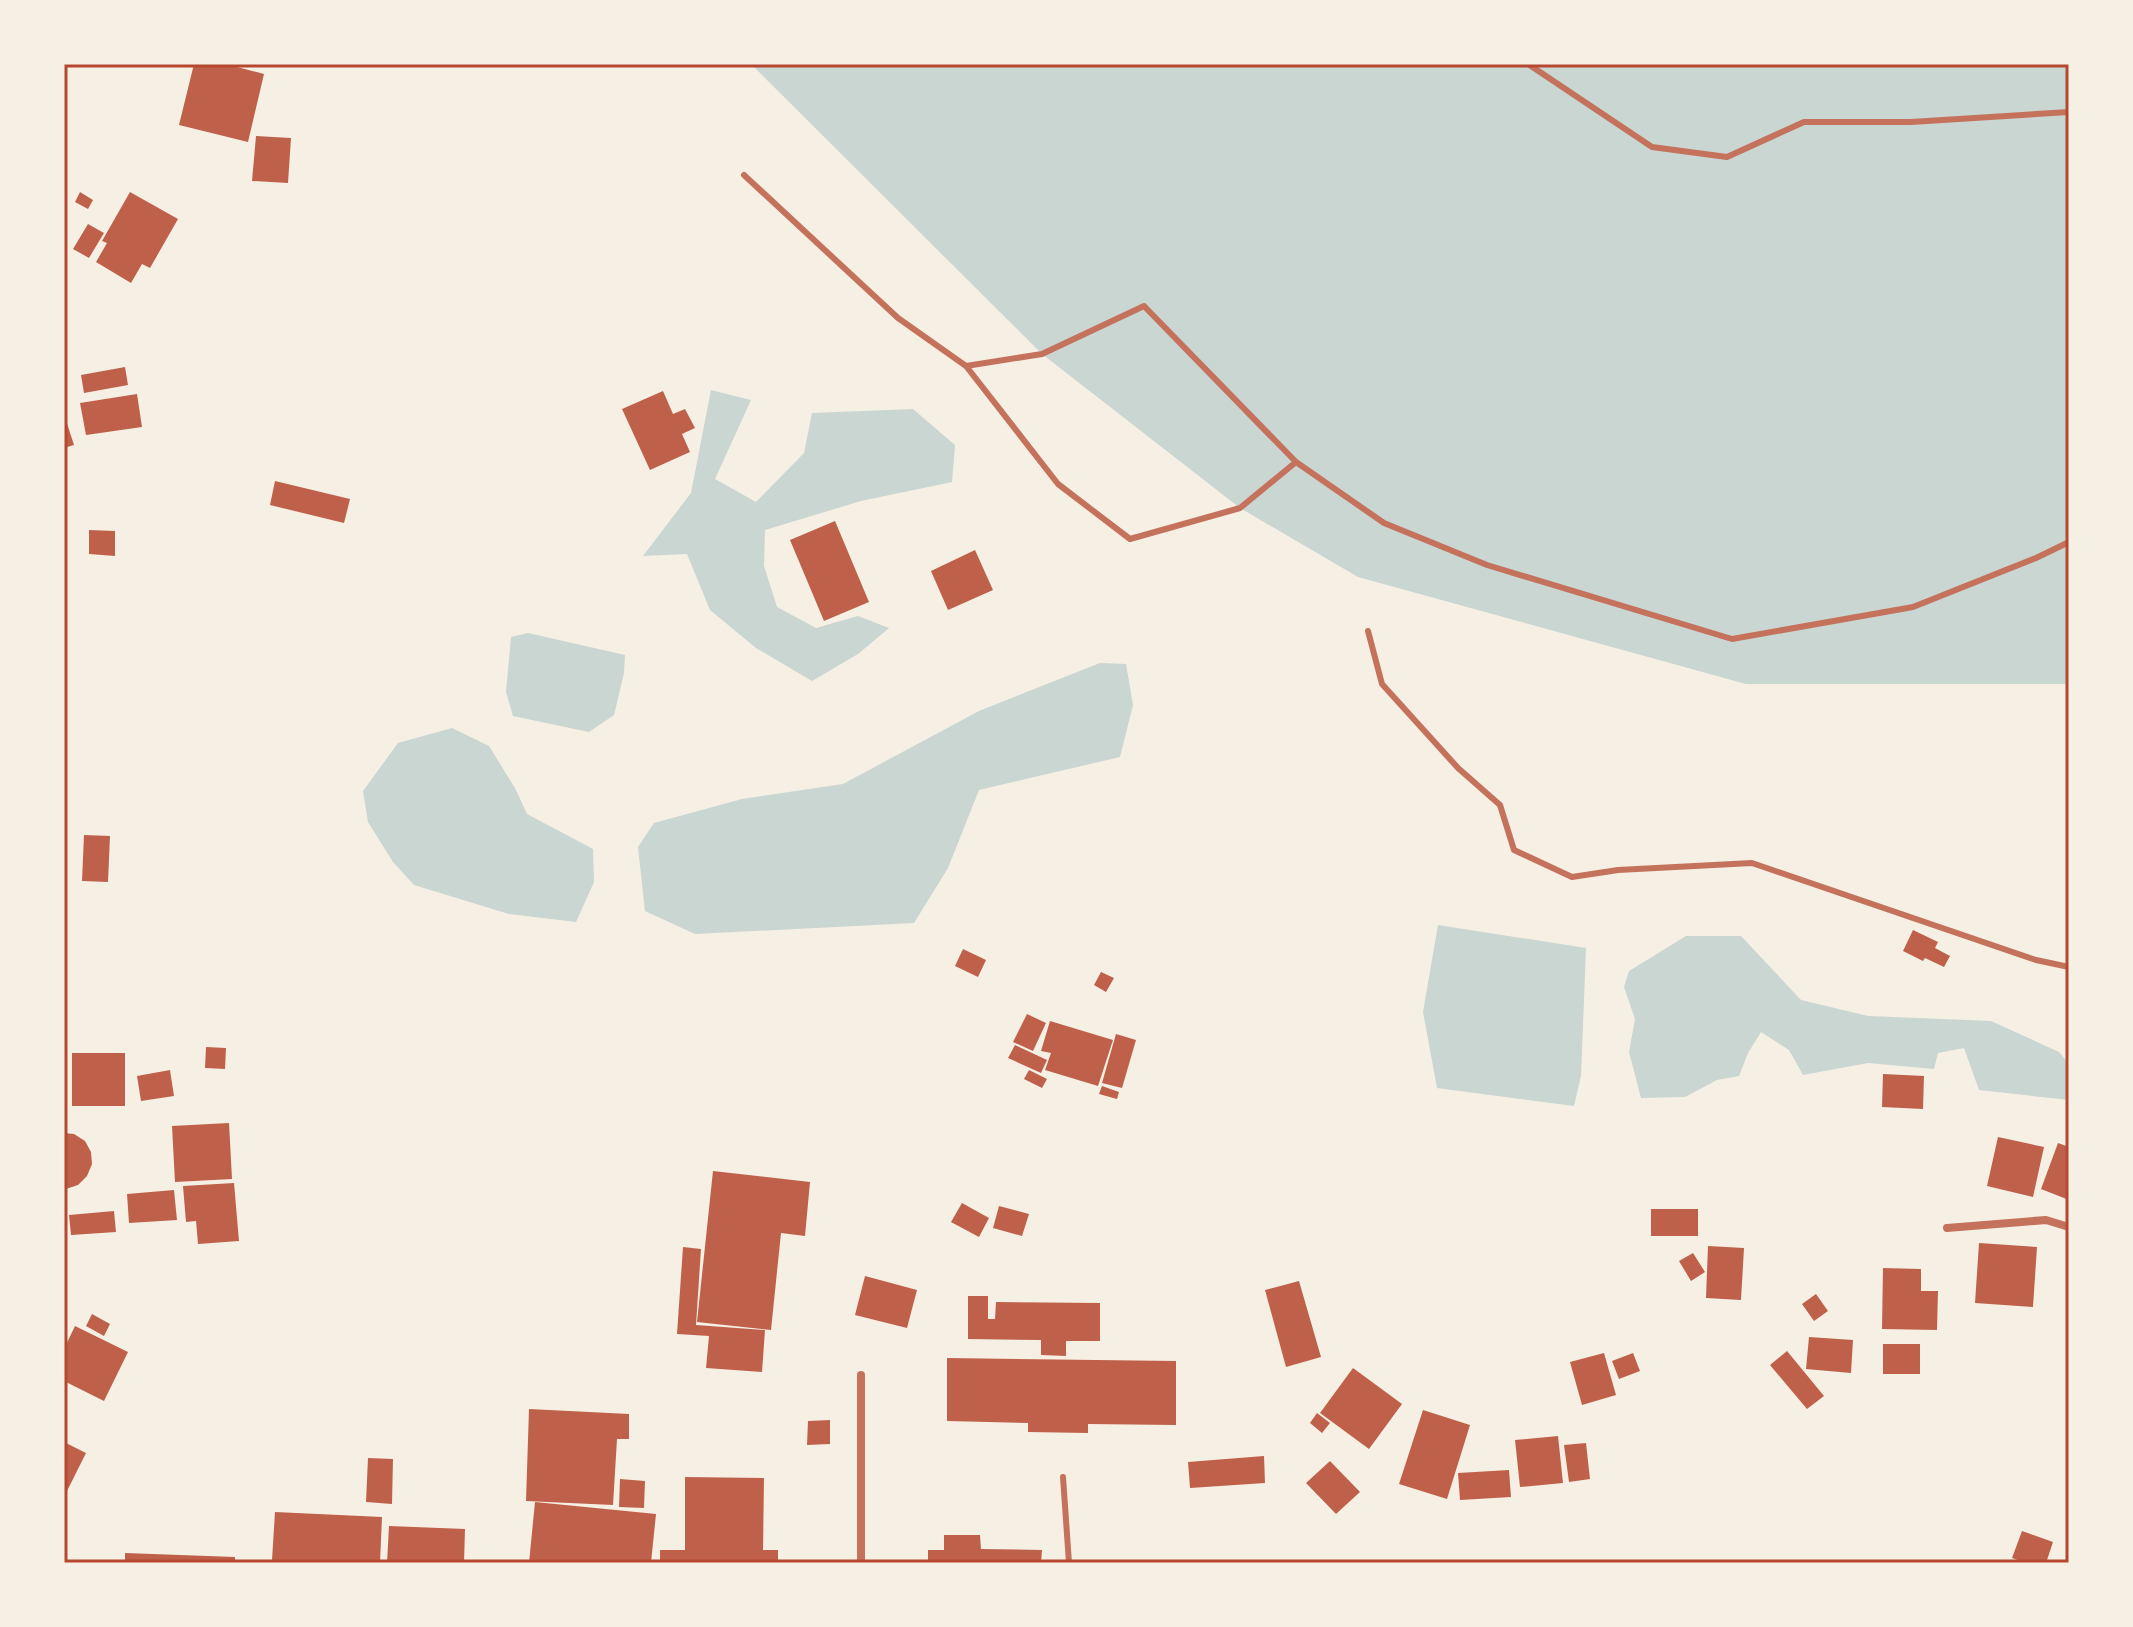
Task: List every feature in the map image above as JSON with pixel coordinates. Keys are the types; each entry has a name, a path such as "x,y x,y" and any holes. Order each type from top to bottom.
{"street":[{"path":"1947,1228 2046,1220 2069,1227"},
{"path":"861,1375 861,1563"}],"lane":[{"path":"1528,64 1652,147 1727,157 1804,122 1911,122 2069,112"},
{"path":"744,175 898,318 966,366 1058,484 1130,539 1240,508 1296,462"},
{"path":"966,366 1042,354 1144,306 1296,462 1384,523 1487,565 1732,639 1913,607 2069,542"},
{"path":"1368,631 1382,684 1458,768 1500,805 1514,850 1572,877 1618,870 1752,863 2036,960 2069,967"},
{"path":"1063,1477 1069,1563"}],"shaded area":[{"path":"751,64 2069,64 2069,684 1746,684 1358,577 1240,508 1042,354"},
{"path":"711,390 751,400 715,479 756,502 804,453 812,413 913,409 955,445 952,482 861,501 765,530 764,566 777,607 816,628 858,616 889,628 858,654 812,681 756,648 710,610 687,554 643,556 691,493"},
{"path":"528,633 625,655 614,715 589,732 513,716 506,692 511,637"},
{"path":"1100,663 1126,664 1133,705 1120,757 979,790 948,868 914,923 695,934 645,911 638,847 654,823 742,799 843,784 979,711"},
{"path":"452,728 489,746 527,814 593,849 594,882 576,922 509,914 414,885 393,862 368,822 363,791 398,743"},
{"path":"1438,925 1586,948 1581,1076 1574,1106 1437,1088 1423,1012"},
{"path":"1686,936 1741,936 1801,1000 1868,1016 1991,1021 2059,1052 2069,1064 2069,1100 1979,1090 1964,1048 1938,1053 1934,1069 1868,1063 1803,1075 1789,1050 1761,1032 1739,1076 1717,1080 1685,1097 1641,1098 1629,1052 1635,1019 1624,987 1629,971"}],"building":[{"path":"194,64 226,64 264,74 248,142 179,125"},
{"path":"256,136 291,138 288,183 252,181"},
{"path":"80,192 93,200 88,209 75,202"},
{"path":"130,192 178,219 150,268 142,264 131,283 96,262 107,243 102,241"},
{"path":"88,224 104,233 89,258 73,249"},
{"path":"125,367 128,385 84,393 81,375"},
{"path":"663,391 673,414 685,409 695,428 682,434 690,452 650,470 622,409"},
{"path":"137,394 142,427 86,435 80,403"},
{"path":"64,414 74,445 64,448"},
{"path":"275,481 350,499 344,523 270,505"},
{"path":"835,521 869,602 824,621 790,540"},
{"path":"89,530 115,531 115,556 89,554"},
{"path":"975,550 993,590 948,610 931,571"},
{"path":"84,835 110,836 108,882 82,881"},
{"path":"1913,930 1938,942 1935,948 1950,956 1944,967 1903,951"},
{"path":"963,949 986,960 978,977 955,966"},
{"path":"1101,972 1114,978 1106,992 1094,985"},
{"path":"1027,1014 1046,1023 1033,1051 1013,1042"},
{"path":"1050,1021 1113,1040 1098,1086 1045,1070 1051,1053 1041,1051"},
{"path":"1116,1034 1136,1040 1122,1088 1102,1083"},
{"path":"1015,1045 1047,1060 1041,1073 1008,1058"},
{"path":"206,1047 226,1048 225,1069 205,1068"},
{"path":"72,1053 125,1053 125,1106 72,1106"},
{"path":"170,1070 174,1096 141,1101 137,1076"},
{"path":"1029,1070 1047,1079 1042,1088 1024,1079"},
{"path":"1883,1074 1924,1076 1923,1109 1882,1107"},
{"path":"1102,1086 1119,1092 1117,1099 1099,1094"},
{"path":"229,1123 232,1179 175,1182 172,1126"},
{"path":"64,1133 74,1134 85,1141 91,1152 92,1164 87,1176 78,1185 66,1189 64,1188"},
{"path":"1998,1137 2044,1147 2033,1197 1987,1186"},
{"path":"2058,1143 2069,1147 2069,1200 2041,1189"},
{"path":"713,1171 810,1182 805,1236 781,1233 771,1330 697,1322"},
{"path":"234,1183 239,1241 198,1244 196,1221 186,1222 183,1186"},
{"path":"174,1190 177,1220 129,1223 127,1194"},
{"path":"962,1203 989,1218 979,1237 951,1222"},
{"path":"999,1206 1029,1214 1022,1236 993,1228"},
{"path":"1651,1209 1698,1209 1698,1236 1651,1236"},
{"path":"114,1211 116,1232 71,1235 69,1215"},
{"path":"1979,1243 2037,1247 2033,1307 1975,1303"},
{"path":"1708,1246 1744,1248 1741,1300 1706,1298"},
{"path":"683,1247 701,1249 696,1325 765,1330 762,1372 706,1368 709,1336 677,1334"},
{"path":"1693,1253 1705,1272 1691,1281 1679,1261"},
{"path":"1883,1268 1921,1269 1921,1291 1938,1291 1937,1330 1882,1329"},
{"path":"865,1276 917,1290 907,1328 855,1315"},
{"path":"1299,1281 1321,1357 1286,1367 1265,1290"},
{"path":"1816,1294 1828,1311 1814,1321 1802,1304"},
{"path":"968,1296 988,1296 988,1319 995,1319 996,1302 1100,1303 1100,1341 1066,1341 1066,1356 1041,1355 1041,1340 968,1339"},
{"path":"92,1314 110,1324 104,1336 86,1326"},
{"path":"75,1326 128,1352 104,1401 64,1381 64,1349"},
{"path":"1809,1337 1853,1340 1851,1373 1806,1369"},
{"path":"1883,1344 1920,1344 1920,1374 1883,1374"},
{"path":"1787,1351 1824,1396 1807,1409 1770,1365"},
{"path":"1604,1353 1616,1395 1582,1405 1570,1362"},
{"path":"1633,1353 1640,1371 1619,1379 1612,1361"},
{"path":"947,1358 1176,1361 1176,1425 1088,1424 1088,1433 1028,1432 1028,1423 947,1421"},
{"path":"1353,1368 1402,1404 1369,1449 1320,1413"},
{"path":"529,1409 629,1414 629,1439 617,1439 613,1505 526,1501"},
{"path":"1423,1410 1470,1425 1447,1499 1399,1484"},
{"path":"1317,1413 1330,1423 1322,1433 1310,1423"},
{"path":"830,1420 830,1444 807,1445 808,1421"},
{"path":"1558,1436 1563,1483 1520,1487 1515,1440"},
{"path":"64,1442 86,1453 64,1497"},
{"path":"1586,1443 1590,1479 1569,1482 1564,1445"},
{"path":"1264,1456 1265,1483 1190,1488 1188,1462"},
{"path":"368,1458 393,1459 392,1504 366,1502"},
{"path":"1330,1461 1360,1492 1336,1514 1306,1483"},
{"path":"1509,1470 1511,1497 1460,1500 1458,1473"},
{"path":"685,1477 764,1478 763,1550 778,1550 778,1563 660,1563 660,1550 685,1550"},
{"path":"620,1479 645,1481 644,1508 619,1507"},
{"path":"535,1502 656,1514 651,1563 529,1563"},
{"path":"275,1512 382,1517 380,1563 272,1560"},
{"path":"389,1526 465,1529 464,1563 387,1563"},
{"path":"2022,1531 2053,1542 2046,1563 2026,1563 2012,1558"},
{"path":"944,1535 980,1535 981,1549 1042,1550 1041,1563 928,1563 928,1550 944,1550"},
{"path":"125,1553 235,1557 235,1563 125,1563"}]}
